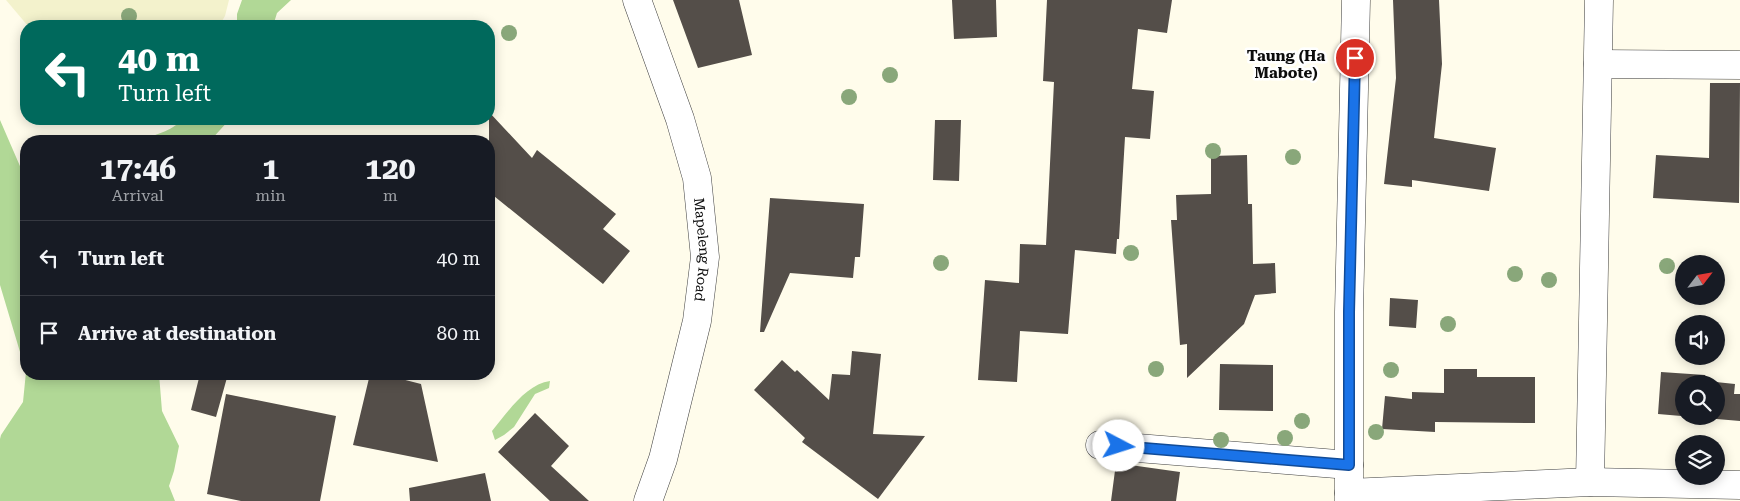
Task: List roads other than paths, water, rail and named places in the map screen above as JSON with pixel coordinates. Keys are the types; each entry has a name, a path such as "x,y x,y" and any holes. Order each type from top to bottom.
{"street":[{"name":"Mapeleng Road","path":"637,0 680,119 698,178 705,257 697,321 663,459 648,501"},
{"path":"1356,0 1349,312 1349,497 1590,482 1740,485"},
{"path":"1590,482 1599,0"},
{"path":"1598,64 1740,65"},
{"path":"1100,445 1349,465"}],"district":[{"name":"Taung (Ha Mabote)","path":"1286,64"}]}
